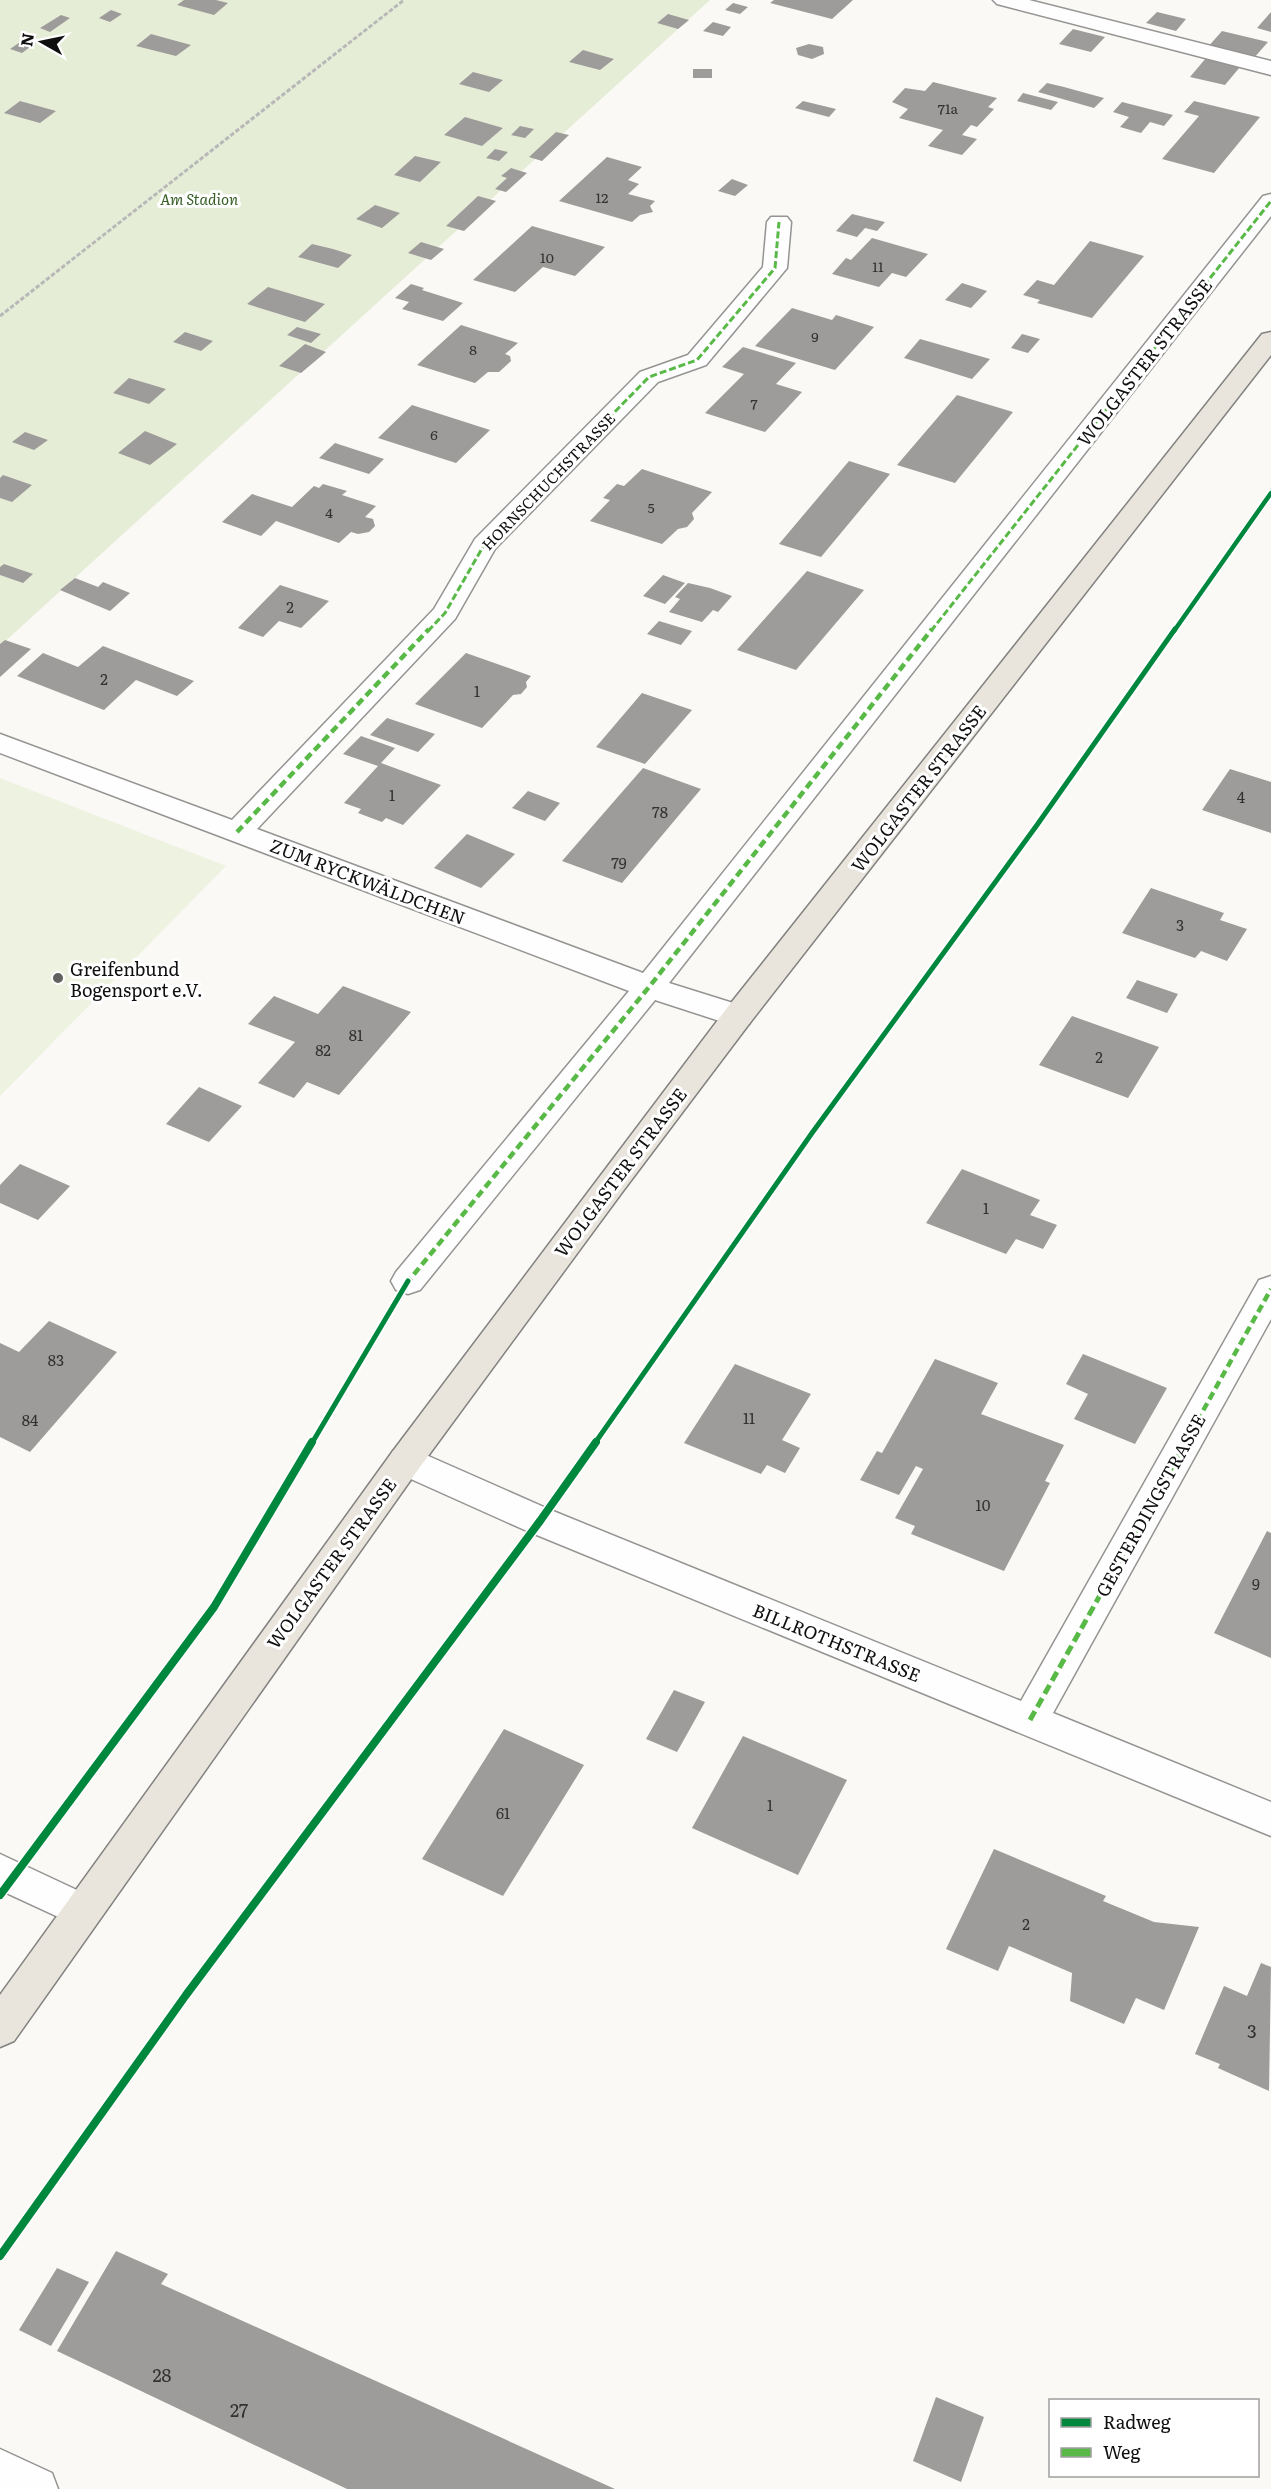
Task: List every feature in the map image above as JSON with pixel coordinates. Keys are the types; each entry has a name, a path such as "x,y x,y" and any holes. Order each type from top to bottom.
{"main road":[{"name":"WOLGASTER STRASSE","path":"0,2028 405,1461 738,1016 1271,339"}],"street":[{"path":"1004,0 1271,68"},
{"name":"WOLGASTER STRASSE","path":"408,1281 649,987 1271,201"},
{"name":"HORNSCHUCHSTRASSE","path":"237,832 446,613 484,545 649,377 697,360 775,268 779,222"},
{"name":"ZUM RYCKWÄLDCHEN","path":"0,743 649,987 738,1016"},
{"name":"GESTERDINGSTRASSE","path":"1030,1720 1271,1289"},
{"name":"BILLROTHSTRASSE","path":"405,1461 540,1521 1271,1819"},
{"path":"0,1871 82,1911"},
{"path":"0,2471 36,2489"}],"path":[{"path":"0,316 404,0"}],"green space":[{"name":"Am Stadion","path":"0,0 710,0 0,646"},
{"name":"Greifenbund Bogensport e.V.","path":"0,778 226,866 0,1096"}],"building":[{"path":"184,0 216,0 228,3 214,15 177,5"},
{"path":"774,0 853,0 832,19 770,3"},
{"path":"733,3 748,7 740,14 725,10"},
{"path":"111,10 122,14 110,22 99,18"},
{"path":"1157,12 1186,19 1176,31 1146,23"},
{"path":"1271,12 1271,32 1257,28"},
{"path":"668,14 689,20 678,29 657,23"},
{"path":"61,15 70,18 50,32 40,28"},
{"path":"713,22 731,27 723,36 703,31"},
{"path":"1073,29 1105,37 1091,52 1059,44"},
{"path":"1222,31 1268,42 1253,59 1207,48"},
{"path":"151,34 191,45 176,56 136,46"},
{"path":"26,38 38,41 22,53 10,49"},
{"path":"809,44 823,47 824,54 812,59 798,55 796,48"},
{"path":"583,50 614,59 600,70 569,62"},
{"path":"1206,58 1240,67 1225,85 1190,77"},
{"path":"693,69 712,69 712,78 693,78"},
{"path":"473,72 503,80 489,92 459,84"},
{"path":"933,82 997,98 988,107 994,109 977,127 971,125 962,135 977,139 962,155 928,146 943,130 899,118 908,109 892,102 905,88 925,91"},
{"path":"1047,83 1104,98 1094,108 1038,92"},
{"path":"1023,93 1058,102 1051,110 1017,101"},
{"path":"20,101 56,111 40,123 4,113"},
{"path":"803,101 836,109 829,117 795,108"},
{"path":"1194,101 1260,117 1214,173 1162,159 1199,116 1184,112"},
{"path":"1122,102 1173,115 1164,126 1150,122 1141,133 1120,127 1129,117 1113,112"},
{"path":"465,117 503,128 482,146 444,135"},
{"path":"520,126 534,129 525,138 511,135"},
{"path":"556,132 569,135 542,161 529,157"},
{"path":"495,149 508,152 499,161 486,158"},
{"path":"415,156 441,162 420,182 394,175"},
{"path":"607,157 642,167 628,180 639,184 628,194 655,201 650,206 653,212 640,215 632,222 559,201"},
{"path":"511,168 527,173 506,192 495,189 507,178 501,176"},
{"path":"732,179 748,185 735,196 718,191"},
{"path":"478,196 496,201 464,231 446,226"},
{"path":"375,205 400,213 382,228 356,219"},
{"path":"852,214 885,222 877,231 865,228 857,237 836,231"},
{"path":"532,226 605,247 575,276 543,267 515,292 473,280"},
{"path":"872,238 928,254 906,277 892,273 879,287 832,274 846,258 851,260"},
{"path":"1090,241 1144,256 1092,318 1037,303 1040,300 1023,295 1037,280 1054,285"},
{"path":"421,242 444,249 431,260 408,253"},
{"path":"312,244 352,255 338,268 298,257"},
{"path":"962,283 987,291 971,308 945,300"},
{"path":"411,284 424,288 422,290 463,303 443,321 402,309 409,302 395,298"},
{"path":"268,287 325,304 305,322 247,304"},
{"path":"792,308 832,320 836,315 874,327 835,370 755,346"},
{"path":"461,325 518,343 505,354 510,356 511,361 499,372 488,372 475,383 417,365"},
{"path":"297,327 321,334 311,343 287,335"},
{"path":"185,332 213,341 201,351 173,342"},
{"path":"1022,334 1040,339 1028,353 1011,348"},
{"path":"920,339 990,359 972,379 904,358"},
{"path":"305,344 326,352 301,373 279,366"},
{"path":"743,347 796,363 776,384 802,392 765,432 705,413 744,374 722,367"},
{"path":"129,378 166,389 149,404 113,393"},
{"path":"957,395 1013,412 955,483 897,465"},
{"path":"412,405 490,430 456,463 378,438"},
{"path":"145,431 177,444 150,465 118,453"},
{"path":"25,432 48,440 34,450 12,442"},
{"path":"335,443 384,459 369,474 319,458"},
{"path":"849,461 890,474 821,557 779,544"},
{"path":"642,469 712,492 692,513 694,519 687,527 678,529 662,544 590,521 610,500 603,498 617,484 624,486"},
{"path":"3,475 32,485 12,502 0,498 0,478"},
{"path":"323,484 347,491 342,495 376,506 365,517 373,519 375,526 369,532 358,534 351,532 339,543 276,521 261,536 222,522 252,494 292,507 314,486 319,488"},
{"path":"4,564 33,574 23,583 0,575 0,567"},
{"path":"807,571 864,590 796,670 737,650"},
{"path":"663,575 685,583 665,604 643,596"},
{"path":"75,578 98,587 103,582 130,593 110,611 60,590"},
{"path":"688,583 732,596 718,612 713,610 702,622 669,612 680,599 675,597"},
{"path":"280,585 329,601 301,628 279,621 263,637 238,628"},
{"path":"659,621 692,631 681,645 647,634"},
{"path":"5,640 31,649 0,677 0,644"},
{"path":"103,646 194,681 177,696 136,680 104,710 17,676 43,653 78,667"},
{"path":"466,653 531,676 526,682 527,687 521,694 513,695 482,728 415,704"},
{"path":"642,693 692,710 645,764 596,747"},
{"path":"387,718 435,734 418,752 370,735"},
{"path":"361,736 395,748 381,763 441,785 403,825 386,818 382,822 358,813 361,809 344,803 378,766 343,754"},
{"path":"643,768 701,789 622,883 562,861"},
{"path":"1230,769 1271,782 1271,833 1202,810"},
{"path":"528,791 560,803 545,821 512,808"},
{"path":"467,834 515,854 481,888 434,868"},
{"path":"1151,888 1224,913 1220,920 1247,929 1227,961 1201,951 1195,958 1122,933"},
{"path":"1137,980 1178,994 1167,1013 1126,998"},
{"path":"343,986 411,1012 339,1095 307,1082 294,1098 258,1083 295,1042 248,1024 274,996 318,1014"},
{"path":"1072,1016 1159,1047 1128,1098 1039,1065"},
{"path":"199,1087 242,1106 209,1142 166,1124"},
{"path":"20,1164 70,1186 38,1220 0,1203 0,1185"},
{"path":"962,1169 1040,1200 1030,1215 1057,1225 1043,1249 1016,1239 1006,1254 926,1223"},
{"path":"49,1321 117,1352 30,1452 0,1437 0,1343 19,1352"},
{"path":"1083,1354 1167,1388 1135,1444 1074,1419 1088,1394 1066,1384"},
{"path":"935,1359 998,1383 981,1414 1064,1445 1045,1481 1050,1483 1004,1571 911,1534 915,1526 895,1518 923,1469 916,1466 899,1495 860,1480 877,1451 882,1453"},
{"path":"735,1364 811,1394 782,1440 800,1448 785,1473 767,1465 761,1474 684,1443"},
{"path":"1267,1531 1271,1533 1271,1658 1214,1633"},
{"path":"674,1690 705,1702 677,1752 646,1739"},
{"path":"504,1729 584,1765 503,1896 422,1859"},
{"path":"743,1736 847,1780 798,1875 692,1828"},
{"path":"994,1849 1106,1896 1103,1901 1154,1922 1199,1927 1164,2010 1136,1998 1124,2024 1070,2001 1072,1973 1009,1946 998,1971 946,1949"},
{"path":"1261,1963 1271,1967 1269,2091 1218,2068 1220,2064 1195,2054 1224,1986 1247,1996"},
{"path":"116,2251 168,2274 161,2284 615,2489 347,2489 57,2351"},
{"path":"57,2268 89,2282 51,2346 19,2330"},
{"path":"936,2397 984,2417 961,2482 913,2461"}],"marked path":[{"path":"406,1284 649,987 1271,201"},
{"path":"237,832 445,613 484,545 649,377 697,360 775,268 779,222"},
{"path":"1030,1720 1271,1289"}],"cycle path":[{"path":"0,2256 186,1995 540,1521 812,1133 1037,825 1271,493"},
{"path":"0,1895 214,1607 408,1281"}],"place":[{"name":"Greifenbund Bogensport e.V.","path":"58,978"}]}
